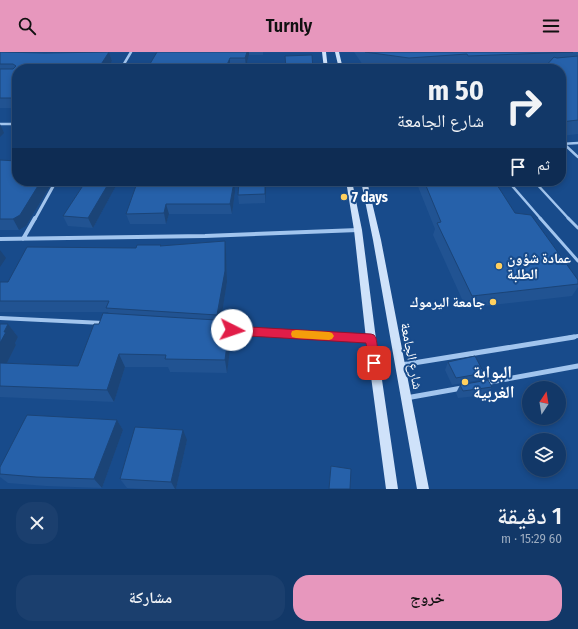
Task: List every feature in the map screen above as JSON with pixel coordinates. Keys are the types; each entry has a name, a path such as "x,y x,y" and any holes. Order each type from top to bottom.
{"main road":[{"path":"324,52 325,64"},
{"path":"337,52 340,64"},
{"path":"350,186 358,230 392,489"},
{"name":"شارع الجامعة","path":"365,186 377,240 399,366 423,489"}],"street":[{"path":"124,64 132,52"},
{"path":"0,124 12,124"},
{"path":"23,239 53,186"},
{"path":"0,239 205,236 358,230"},
{"path":"0,318 110,323"},
{"path":"220,330 371,338"},
{"path":"399,366 578,336"},
{"path":"476,385 578,366"},
{"path":"406,398 468,386"}],"lane":[{"path":"566,144 578,143"},
{"path":"566,148 578,158"},
{"path":"512,186 578,262"},
{"path":"539,186 578,228"}],"building":[{"path":"0,52 109,52 101,64 0,64"},
{"path":"157,52 247,52 245,58 230,58 227,64 150,64"},
{"path":"365,52 573,52 468,56 467,54 409,58"},
{"path":"312,55 313,64 286,64 285,56"},
{"path":"578,56 578,120 566,121 566,64 548,64 554,57"},
{"path":"0,69 12,69 12,98 0,98"},
{"path":"0,160 12,161 12,186 38,186 20,215 13,219 0,219"},
{"path":"83,186 107,186 88,218 63,216"},
{"path":"136,186 233,186 230,204 166,204 164,213 126,214"},
{"path":"239,186 265,186 265,194 238,195"},
{"name":"عمادة شؤون الطلبة","path":"426,186 497,186 515,213 531,215 578,280 578,284 472,296 437,223 441,222"},
{"path":"225,241 225,271 217,315 106,308 109,301 0,301 0,282 8,282 27,247 136,248 137,245 161,245 160,246"},
{"path":"103,313 216,320 214,329 229,329 225,360 165,359 166,355 119,354 107,390 0,386 0,363 78,366 94,324 99,324"},
{"path":"0,324 8,324 4,332 6,332 0,343"},
{"path":"475,356 484,373 456,378 448,362"},
{"path":"488,380 492,387 463,391 460,385"},
{"path":"27,415 117,420 94,479 0,474 0,467"},
{"path":"135,427 183,430 171,482 120,479"},
{"path":"331,466 351,469 350,489 329,489"}],"slow traffic":[{"path":"296,334 329,336"}],"place":[{"name":"7 days","path":"344,197"},
{"name":"عمادة شؤون الطلبة","path":"499,266"},
{"name":"جامعة اليرموك","path":"493,302"},
{"name":"البوابة الغربية","path":"465,382"}],"route":[{"path":"232,330 371,338 374,363"}]}
